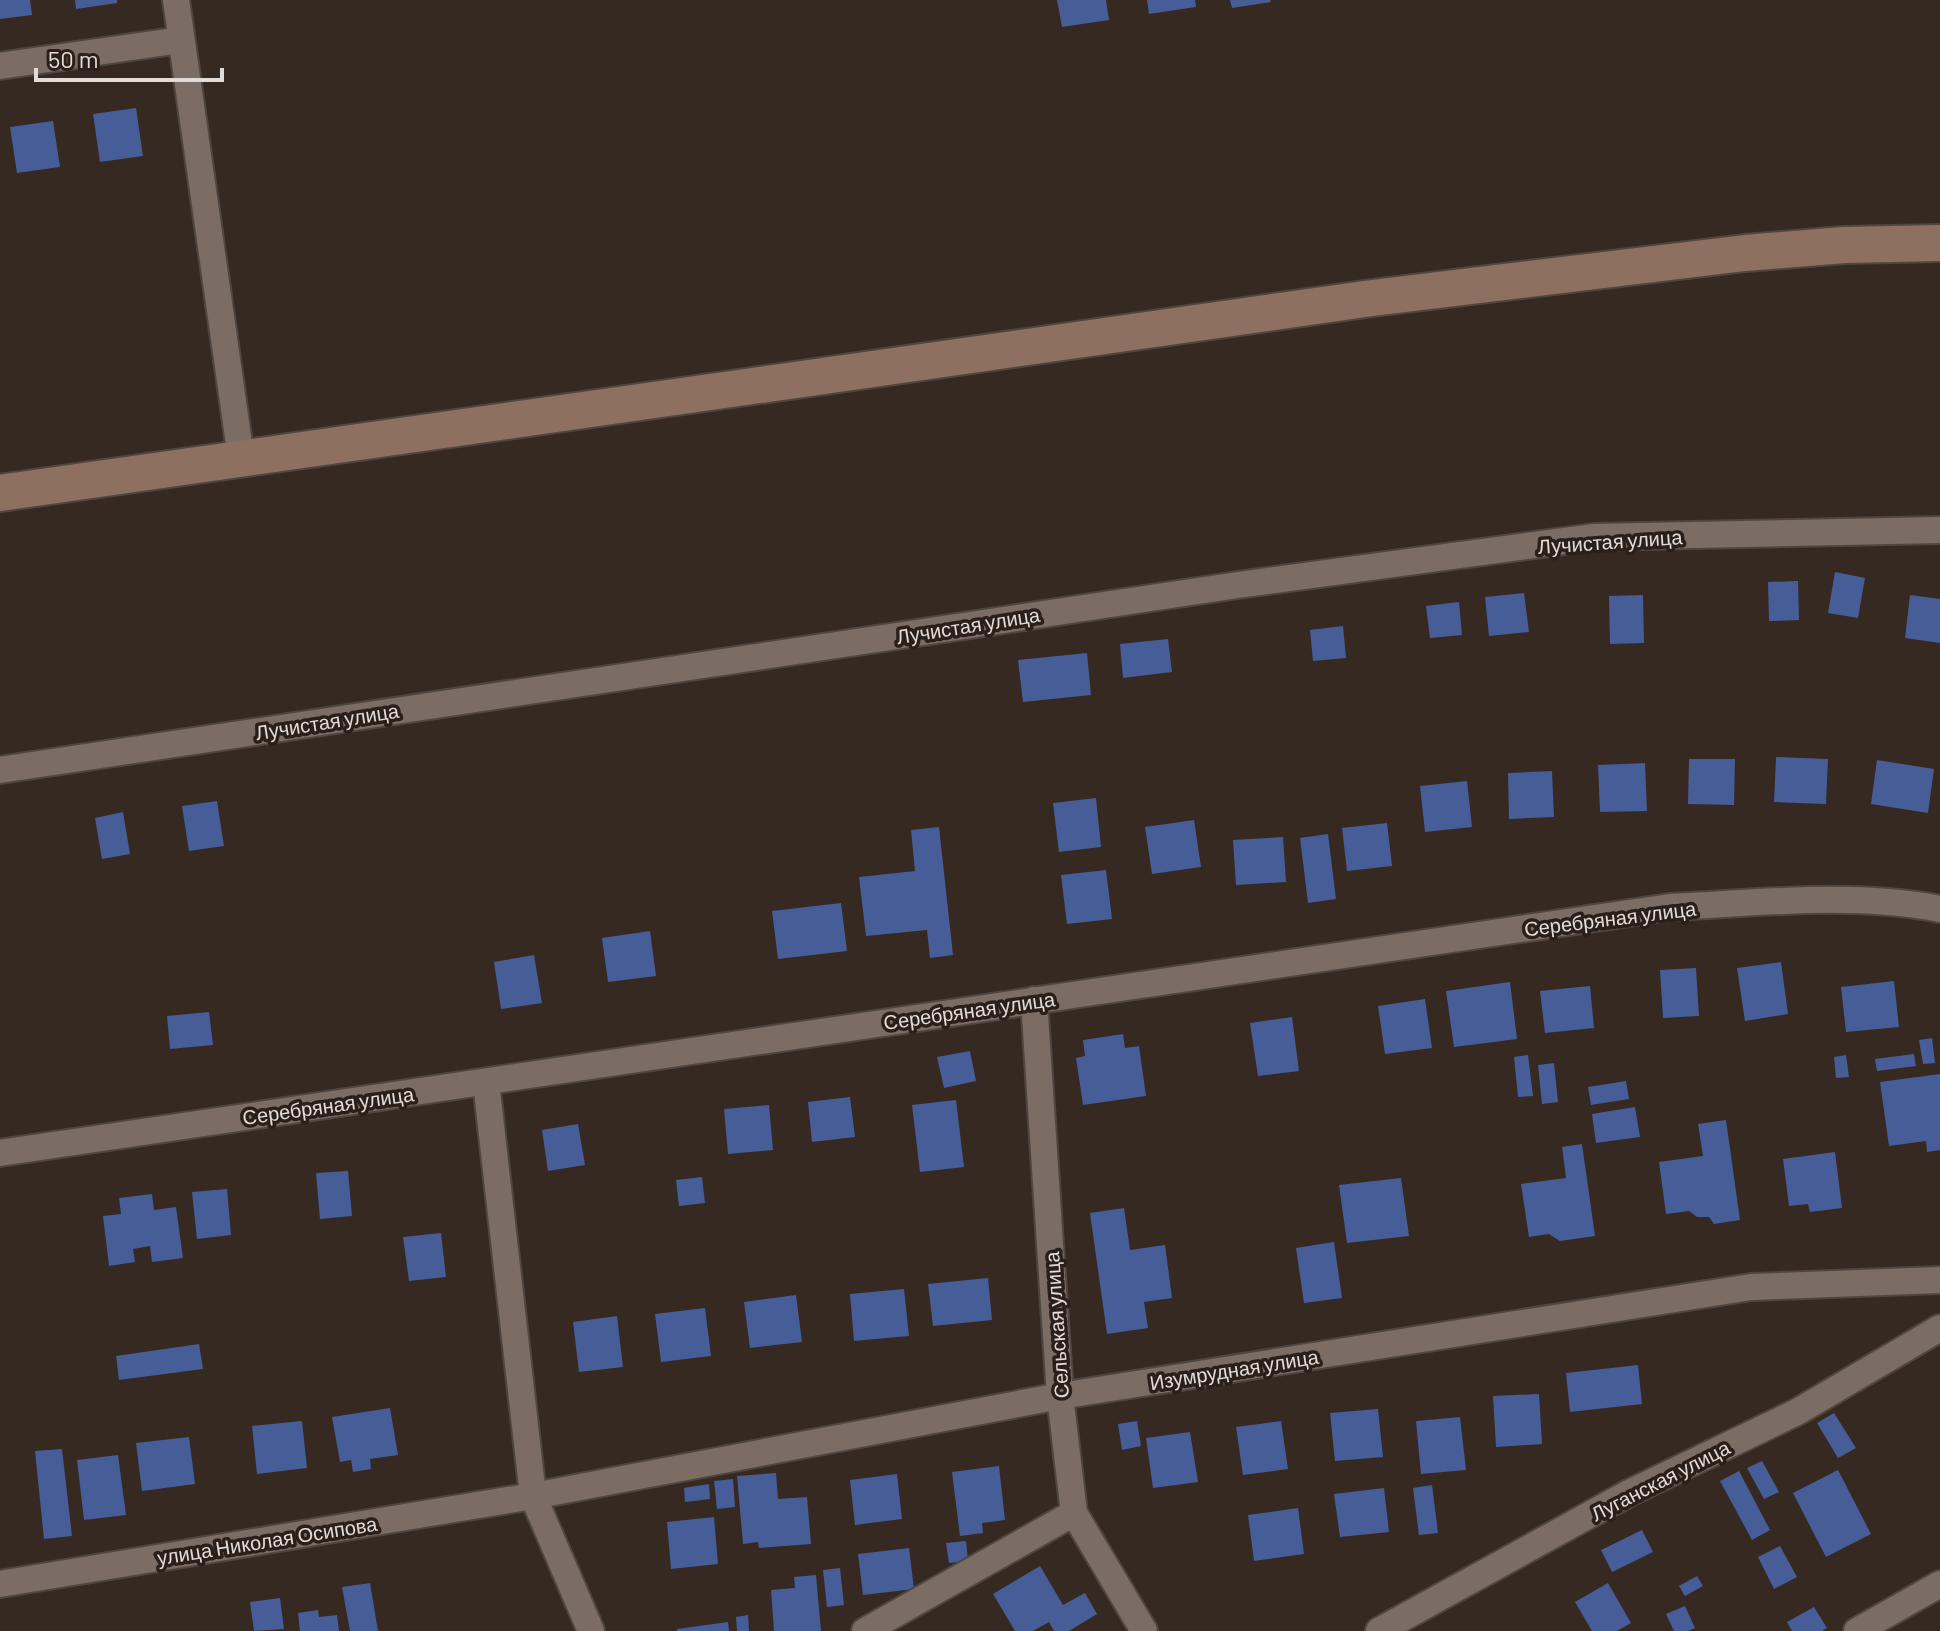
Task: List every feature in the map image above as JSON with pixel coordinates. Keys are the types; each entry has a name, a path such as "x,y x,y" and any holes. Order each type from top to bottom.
{"main road":[{"path":"0,493 1372,298 1745,253 1844,245 1940,243"}],"street":[{"path":"176,0 241,458"},
{"path":"0,66 181,40"},
{"name":"Лучистая улица","path":"0,770 1238,585 1594,537 1940,530"},
{"name":"Серебряная улица","path":"0,1153 1670,907 1830,900 1940,909"},
{"name":"Сельская улица","path":"1034,1000 1060,1396 1074,1513 1144,1631"},
{"path":"486,1082 533,1496 591,1631"},
{"name":"Изумрудная улица","path":"533,1496 1060,1396 1751,1287 1940,1280"},
{"name":"Луганская улица","path":"1379,1631 1629,1493 1797,1412 1940,1328"},
{"name":"улица Николая Осипова","path":"0,1584 533,1496"},
{"path":"865,1631 1074,1513"},
{"path":"1857,1631 1940,1584"}],"building":[{"path":"0,0 30,0 32,15 0,19"},
{"path":"75,0 117,0 117,3 76,9"},
{"path":"1057,0 1106,0 1109,20 1062,27"},
{"path":"1147,0 1195,0 1196,7 1149,14"},
{"path":"1230,0 1270,0 1271,2 1232,8"},
{"path":"136,108 143,156 100,162 93,114"},
{"path":"53,121 60,167 17,173 10,127"},
{"path":"1835,572 1865,578 1858,618 1828,613"},
{"path":"1798,581 1799,620 1769,621 1768,582"},
{"path":"1524,593 1529,632 1489,636 1485,597"},
{"path":"1643,595 1644,643 1610,644 1609,596"},
{"path":"1910,595 1940,599 1940,643 1905,638"},
{"path":"1459,602 1462,635 1430,638 1426,606"},
{"path":"1343,626 1346,658 1313,661 1310,630"},
{"path":"1168,639 1172,672 1123,678 1120,644"},
{"path":"1087,653 1091,695 1023,702 1018,660"},
{"path":"1776,757 1828,759 1826,804 1774,802"},
{"path":"1689,759 1735,759 1734,805 1688,804"},
{"path":"1877,760 1934,769 1928,813 1871,804"},
{"path":"1645,763 1647,811 1600,812 1598,765"},
{"path":"1552,771 1554,817 1509,819 1508,773"},
{"path":"1467,781 1472,827 1425,832 1420,786"},
{"path":"1096,798 1101,847 1059,852 1053,803"},
{"path":"217,801 224,846 189,851 182,806"},
{"path":"123,812 130,854 102,859 95,818"},
{"path":"1194,820 1201,867 1152,874 1145,827"},
{"path":"1387,823 1392,866 1347,871 1342,828"},
{"path":"939,827 953,955 930,958 927,930 866,936 859,877 915,871 911,830"},
{"path":"1328,834 1336,899 1308,903 1300,838"},
{"path":"1283,837 1286,882 1236,885 1233,840"},
{"path":"1106,870 1112,919 1067,924 1061,875"},
{"path":"841,903 847,951 778,959 772,911"},
{"path":"650,931 656,976 608,982 602,938"},
{"path":"534,955 542,1003 501,1009 494,962"},
{"path":"1781,962 1788,1014 1745,1021 1737,968"},
{"path":"1696,968 1699,1016 1663,1018 1660,970"},
{"path":"1894,981 1899,1027 1846,1032 1841,987"},
{"path":"1510,982 1517,1039 1454,1047 1446,991"},
{"path":"1590,986 1594,1028 1545,1033 1540,991"},
{"path":"1425,999 1432,1048 1385,1054 1378,1006"},
{"path":"209,1012 213,1045 170,1049 167,1016"},
{"path":"1292,1017 1299,1071 1258,1076 1250,1023"},
{"path":"1123,1034 1125,1048 1139,1046 1146,1096 1083,1105 1076,1058 1085,1056 1083,1040"},
{"path":"1932,1038 1935,1063 1923,1064 1919,1040"},
{"path":"970,1051 976,1081 944,1088 937,1057"},
{"path":"1914,1054 1916,1066 1877,1071 1875,1059"},
{"path":"1528,1055 1533,1096 1518,1097 1514,1057"},
{"path":"1846,1055 1849,1077 1836,1078 1834,1057"},
{"path":"1554,1063 1558,1102 1542,1104 1538,1065"},
{"path":"1940,1074 1940,1150 1927,1152 1926,1141 1889,1146 1880,1082"},
{"path":"1626,1081 1629,1099 1591,1105 1588,1087"},
{"path":"850,1097 855,1137 812,1142 808,1102"},
{"path":"956,1100 964,1167 920,1172 912,1105"},
{"path":"769,1105 773,1150 728,1154 724,1109"},
{"path":"1635,1107 1640,1137 1596,1143 1592,1114"},
{"path":"1726,1120 1740,1220 1714,1224 1709,1217 1697,1217 1689,1211 1666,1214 1659,1162 1703,1156 1698,1124"},
{"path":"578,1124 585,1165 548,1171 542,1130"},
{"path":"1582,1144 1595,1236 1560,1241 1549,1234 1529,1237 1521,1184 1566,1178 1562,1147"},
{"path":"1835,1152 1842,1208 1810,1212 1808,1204 1789,1206 1783,1159"},
{"path":"348,1171 352,1216 320,1219 316,1173"},
{"path":"702,1177 705,1203 679,1206 676,1180"},
{"path":"1401,1178 1409,1236 1347,1243 1339,1185"},
{"path":"227,1189 231,1235 197,1239 192,1192"},
{"path":"152,1194 154,1210 176,1207 183,1258 152,1262 150,1246 133,1249 135,1262 109,1266 103,1216 121,1214 119,1198"},
{"path":"1124,1208 1130,1250 1165,1245 1172,1298 1144,1302 1148,1328 1107,1334 1090,1213"},
{"path":"441,1233 446,1277 409,1281 403,1237"},
{"path":"1334,1242 1342,1298 1304,1303 1296,1248"},
{"path":"988,1278 992,1320 933,1326 928,1284"},
{"path":"904,1289 909,1336 854,1341 850,1294"},
{"path":"796,1295 802,1342 750,1348 744,1302"},
{"path":"705,1308 711,1356 661,1362 655,1314"},
{"path":"617,1316 623,1367 579,1372 573,1322"},
{"path":"199,1344 203,1369 119,1380 116,1356"},
{"path":"1638,1365 1642,1404 1570,1412 1566,1373"},
{"path":"1539,1394 1542,1444 1496,1447 1493,1396"},
{"path":"390,1408 398,1455 370,1459 371,1469 353,1472 351,1460 340,1462 332,1417"},
{"path":"1378,1409 1383,1457 1335,1461 1330,1413"},
{"path":"1834,1413 1856,1448 1838,1458 1817,1423"},
{"path":"1460,1417 1466,1470 1421,1474 1416,1421"},
{"path":"302,1421 307,1468 257,1474 252,1426"},
{"path":"1137,1421 1141,1446 1122,1450 1118,1424"},
{"path":"1281,1421 1288,1469 1243,1475 1236,1427"},
{"path":"1190,1432 1198,1482 1153,1488 1146,1438"},
{"path":"189,1437 195,1484 142,1491 136,1443"},
{"path":"62,1449 72,1536 44,1539 35,1451"},
{"path":"118,1455 126,1515 84,1520 77,1460"},
{"path":"1762,1461 1779,1492 1764,1499 1747,1468"},
{"path":"999,1466 1005,1520 982,1523 983,1533 960,1536 952,1472"},
{"path":"1838,1470 1871,1534 1826,1557 1793,1493"},
{"path":"1739,1471 1770,1530 1752,1540 1720,1481"},
{"path":"776,1473 778,1499 807,1497 811,1544 759,1548 758,1542 743,1544 737,1476"},
{"path":"897,1474 902,1519 855,1525 850,1480"},
{"path":"733,1479 735,1507 717,1509 714,1481"},
{"path":"709,1484 710,1499 685,1502 684,1488"},
{"path":"1432,1485 1438,1533 1419,1535 1413,1488"},
{"path":"1384,1488 1389,1532 1340,1537 1334,1494"},
{"path":"1298,1508 1304,1554 1254,1561 1248,1515"},
{"path":"714,1517 718,1564 671,1569 667,1522"},
{"path":"1642,1530 1653,1552 1612,1572 1601,1550"},
{"path":"966,1541 968,1561 949,1563 946,1543"},
{"path":"1780,1546 1797,1577 1774,1589 1758,1557"},
{"path":"909,1548 914,1589 863,1595 858,1554"},
{"path":"1040,1566 1063,1605 1085,1593 1097,1614 1069,1631 1054,1631 1049,1622 1033,1631 1015,1631 993,1594"},
{"path":"840,1568 844,1605 827,1607 823,1570"},
{"path":"816,1575 821,1631 774,1631 771,1590 795,1588 794,1577"},
{"path":"1697,1576 1703,1586 1685,1596 1679,1586"},
{"path":"370,1583 378,1631 350,1631 342,1587"},
{"path":"1608,1583 1631,1623 1617,1631 1592,1631 1575,1602"},
{"path":"280,1598 284,1629 254,1631 250,1602"},
{"path":"1685,1606 1695,1628 1674,1631 1666,1614"},
{"path":"1814,1607 1827,1628 1822,1631 1792,1631 1787,1622"},
{"path":"318,1610 319,1617 337,1615 339,1631 300,1631 298,1613"},
{"path":"748,1615 749,1631 737,1631 736,1617"},
{"path":"728,1622 729,1631 677,1631 677,1629"}]}
